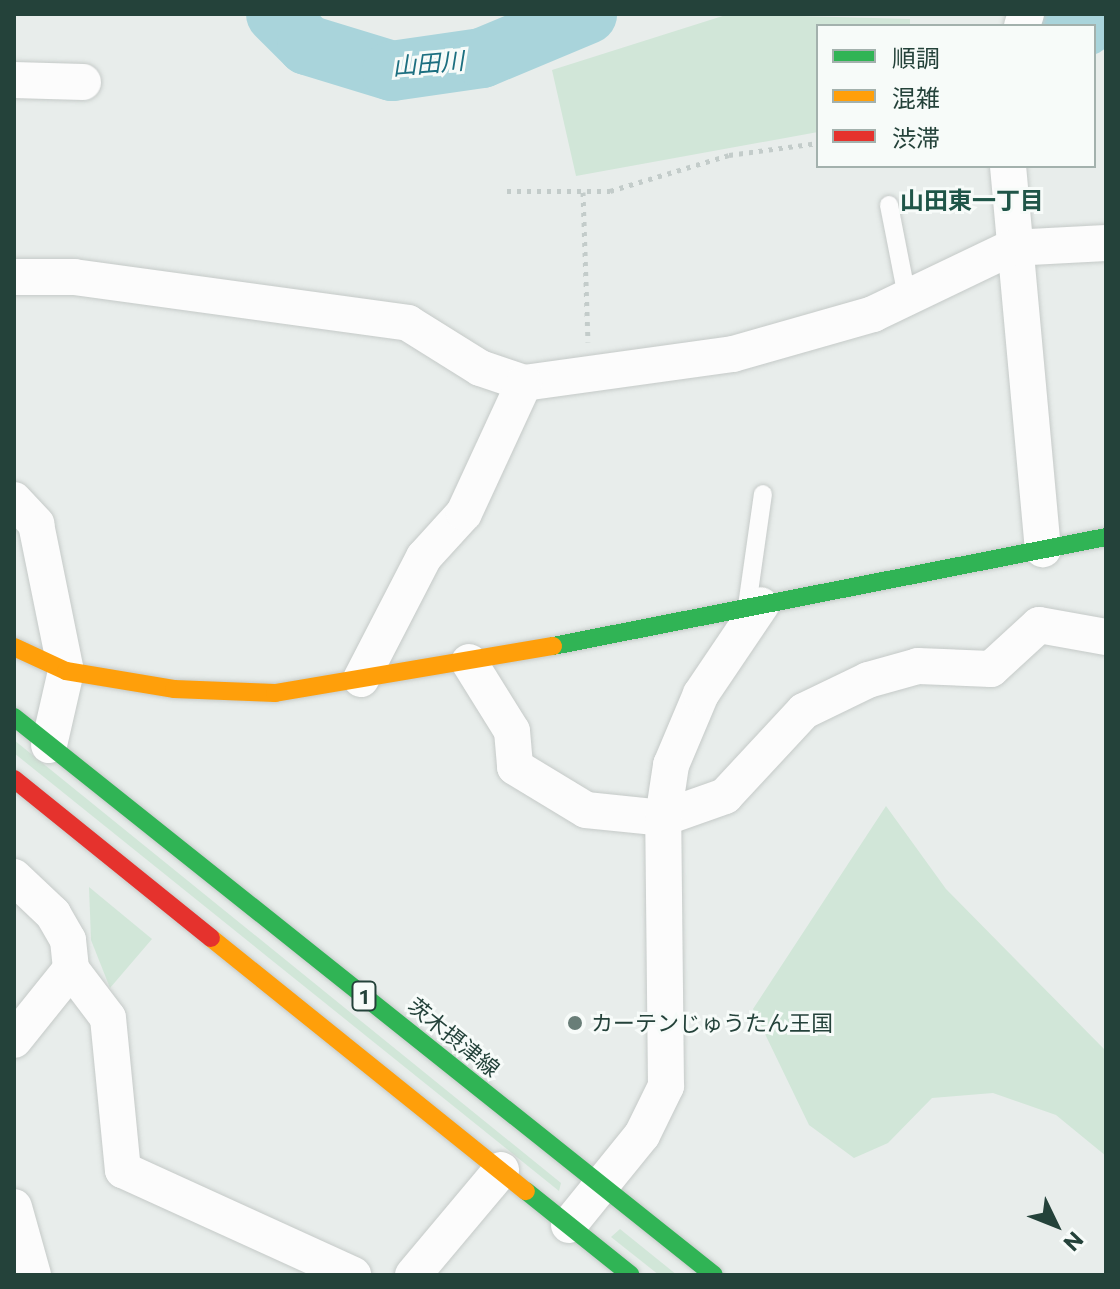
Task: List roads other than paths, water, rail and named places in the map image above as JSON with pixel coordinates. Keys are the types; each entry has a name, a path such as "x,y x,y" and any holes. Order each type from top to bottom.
{"main road":[{"path":"14,647 66,671 174,689 275,693 469,662 1106,537"},
{"name":"茨木摂津線","path":"14,717 714,1275"},
{"name":"1","path":"14,779 631,1275"}],"street":[{"path":"14,80 83,82"},
{"path":"1008,168 1011,248 1043,549"},
{"path":"14,277 74,277 408,323 480,368 524,383 733,354 907,297 1011,248 1106,243"},
{"path":"361,679 424,557 464,513 524,383"},
{"path":"14,500 36,524 66,671 49,745"},
{"path":"569,1225 642,1135 666,1086 663,818 671,765 701,694 754,606"},
{"path":"469,662 512,731 515,767 586,810 663,818 725,796 804,711 868,680 918,666 991,669 1039,625 1106,637"},
{"path":"14,877 53,914 68,940 71,969 108,1018 123,1170 353,1275"},
{"path":"14,1040 71,969"},
{"path":"413,1275 501,1170"},
{"path":"14,1207 33,1275"}],"lane":[{"path":"889,205 907,297"},
{"path":"754,606 763,494"}],"waterway":[{"name":"山田川","path":"276,14 307,45 392,71 482,58 587,14"},
{"name":"山田川","path":"1045,14 1078,24"}],"place":[{"name":"カーテンじゅうたん王国","path":"575,1023"}],"district":[{"name":"山田東一丁目","path":"972,200"}]}
